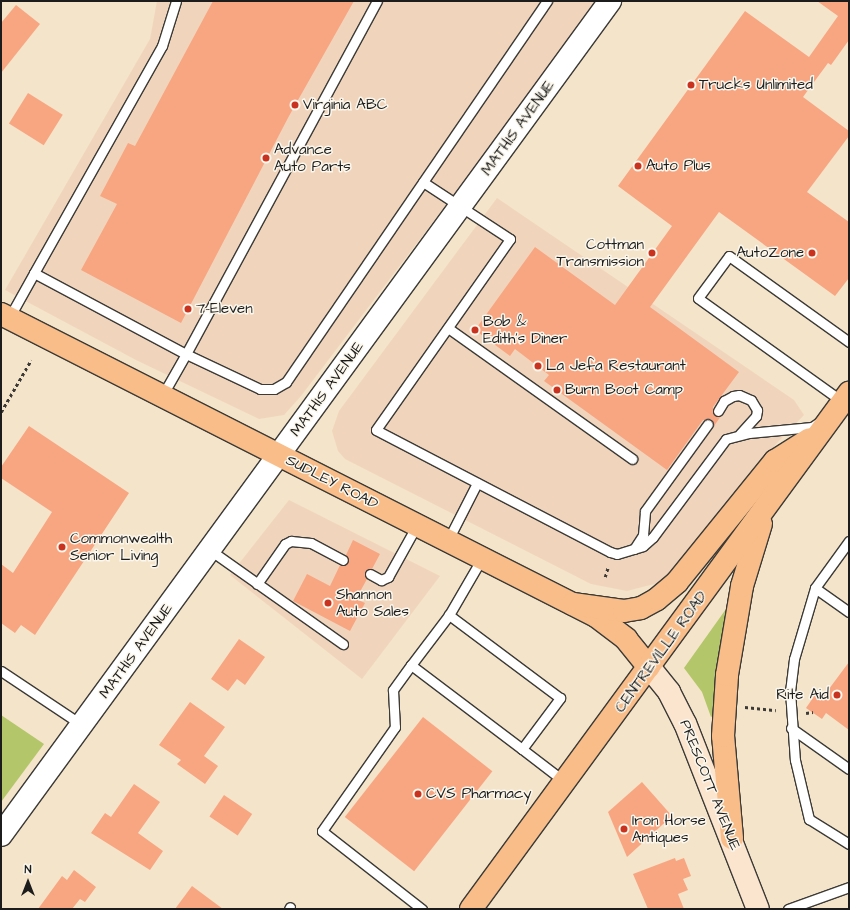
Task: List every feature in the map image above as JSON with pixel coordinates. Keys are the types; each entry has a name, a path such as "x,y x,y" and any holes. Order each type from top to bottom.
{"main road":[{"name":"SUDLEY ROAD","path":"5,316 573,604 616,630 649,667"},
{"name":"CENTREVILLE ROAD","path":"470,909 565,782 842,403"},
{"path":"573,604 624,611 641,608 657,599 677,582 775,461 820,433"},
{"path":"732,838 723,736 727,675 742,586 767,505"},
{"name":"PRESCOTT AVENUE","path":"649,667 678,708 732,838 758,909"}],"street":[{"name":"MATHIS AVENUE","path":"1,835 610,1"}],"lane":[{"path":"5,316 34,273 162,46 176,1"},
{"path":"162,396 377,1"},
{"path":"34,273 186,354 260,389 274,389 286,382 548,1"},
{"path":"423,182 510,239 376,430 610,552 632,551 643,546 658,532 720,445 726,439 740,434 812,427 842,403 698,298 729,256 849,342"},
{"path":"448,328 632,458"},
{"path":"718,411 724,401 733,396 739,395 751,400 757,410 756,416 740,434"},
{"path":"632,551 643,535 646,511 708,424"},
{"path":"448,541 477,483"},
{"path":"370,574 381,580 388,577 417,525"},
{"path":"258,584 285,544 291,541 311,543 343,560"},
{"path":"849,541 815,588 804,618 794,659 790,691 795,760 809,818 849,844"},
{"path":"210,550 343,644"},
{"path":"422,909 322,831 395,727 393,690 449,615 482,558"},
{"path":"815,588 849,612"},
{"path":"449,615 560,698 522,749"},
{"path":"411,665 565,782"},
{"path":"1,671 82,725"},
{"path":"792,728 849,769"},
{"path":"788,909 849,887"}],"path":[{"path":"1,412 31,360"},
{"path":"605,577 611,561"},
{"path":"739,707 782,711"},
{"path":"806,713 813,712"}],"shaded area":[{"path":"157,1 596,1 530,94 301,396 284,415 259,419 136,360 5,290 150,39"},
{"path":"497,198 794,400 804,415 776,444 680,567 658,583 627,591 591,584 345,459 338,451 332,431 339,411"},
{"path":"289,500 440,576 362,679 230,575"}],"green space":[{"path":"731,602 715,674 717,713 711,717 702,692 684,668"},
{"path":"1,715 44,744 1,802"}],"building":[{"path":"213,1 354,1 289,116 181,323 81,270 117,204 100,196 128,143 135,146"},
{"path":"817,1 849,1 849,40 831,65 828,63 803,97 849,131 849,136 807,192 849,222 849,278 835,296 719,212 650,307 739,372 713,407 713,414 721,416 714,426 711,419 703,420 667,470 544,381 549,375 515,349 510,356 475,330 535,247 615,305 672,226 618,186 745,11 809,57 838,16"},
{"path":"16,5 40,24 1,73 1,23"},
{"path":"28,93 63,115 44,145 9,124"},
{"name":"Commonwealth Senior Living","path":"29,426 129,493 35,635 21,625 15,633 1,623 1,564 13,573 52,512 1,478 1,467"},
{"path":"353,540 380,554 372,569 365,571 367,579 356,599 365,603 350,631 293,601 307,574 330,586 340,565 348,562 346,555"},
{"path":"239,639 265,657 245,685 237,679 228,691 211,679"},
{"name":"Rite Aid","path":"849,662 849,730 826,713 822,719 806,708 817,692 823,697"},
{"path":"190,702 225,727 204,756 218,766 205,784 177,764 181,760 159,745"},
{"name":"CVS Pharmacy","path":"423,717 492,771 414,871 345,817"},
{"name":"Iron Horse Antiques","path":"642,782 672,816 627,857 608,812"},
{"path":"134,784 160,802 138,833 163,851 150,870 91,833 105,813 111,817"},
{"path":"224,795 252,814 238,836 209,817"},
{"path":"675,858 676,861 684,858 691,876 683,879 688,890 678,894 684,909 648,909 633,874"},
{"path":"74,870 96,887 85,902 80,899 72,909 38,909 62,876 67,880"},
{"path":"192,886 223,909 175,909"}],"place":[{"name":"Trucks Unlimited","path":"691,85"},
{"name":"Virginia ABC","path":"295,105"},
{"name":"Advance Auto Parts","path":"266,158"},
{"name":"Auto Plus","path":"638,166"},
{"name":"Cottman Transmission","path":"652,253"},
{"name":"AutoZone","path":"812,253"},
{"name":"7-Eleven","path":"188,309"},
{"name":"Bob & Edith's Diner","path":"475,330"},
{"name":"La Jefa Restaurant","path":"538,366"},
{"name":"Burn Boot Camp","path":"557,390"},
{"name":"Commonwealth Senior Living","path":"62,547"},
{"name":"Shannon Auto Sales","path":"328,603"},
{"name":"Rite Aid","path":"837,695"},
{"name":"CVS Pharmacy","path":"418,794"},
{"name":"Iron Horse Antiques","path":"624,829"}]}
